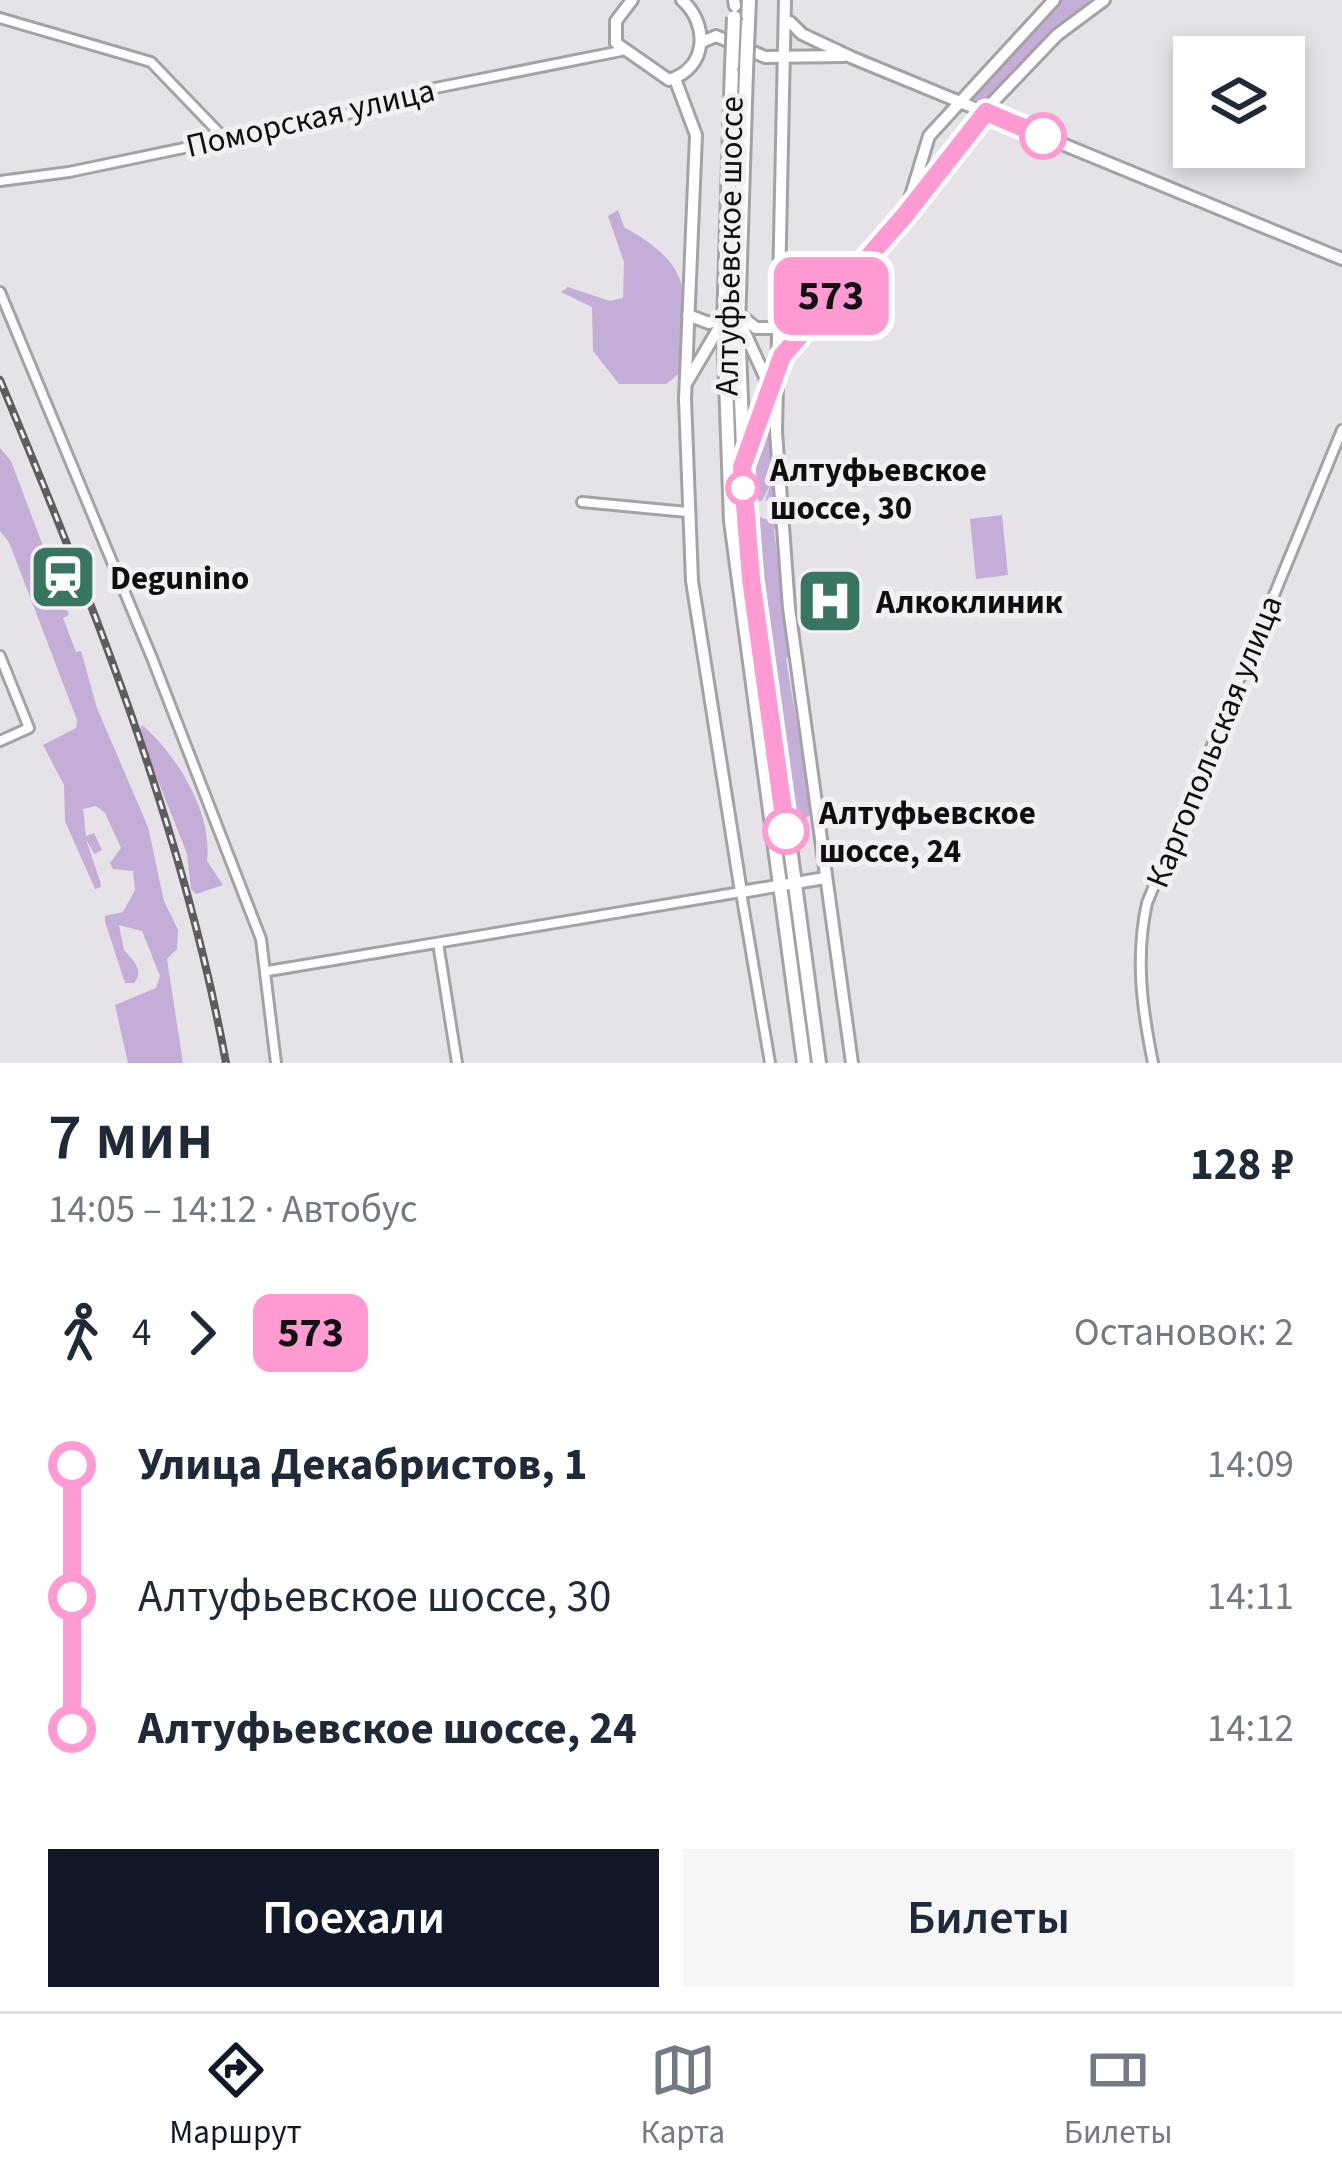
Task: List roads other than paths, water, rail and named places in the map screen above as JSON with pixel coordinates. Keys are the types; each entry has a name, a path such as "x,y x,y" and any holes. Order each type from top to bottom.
{"main road":[{"path":"632,0 616,21 621,51 662,77 675,79"},
{"path":"675,79 696,58 702,42 701,25 682,0"},
{"path":"905,215 925,143 1054,0"},
{"path":"776,371 807,324 905,215 986,112 1057,35 1104,0"},
{"path":"786,6 798,32 853,58 1342,259"},
{"path":"786,6 773,395 789,608 852,1063"},
{"name":"Алтуфьевское шоссе","path":"742,7 732,66 734,561 819,1063"},
{"name":"Алтуфьевское шоссе","path":"742,7 746,71 734,313 742,467 804,1063"},
{"path":"702,42 716,36 765,57 853,58"},
{"path":"765,57 788,37"},
{"path":"675,79 696,135 686,386 687,512 700,645 742,892 825,878"},
{"path":"925,143 930,165 950,161"},
{"path":"688,315 712,323 734,313"},
{"path":"734,313 752,327 793,331 807,324"},
{"path":"686,386 734,313"},
{"path":"734,313 773,395 742,467"}],"street":[{"path":"0,18 151,62 225,139"},
{"name":"Поморская улица","path":"0,182 366,110 423,90 621,51"},
{"path":"0,292 152,658 268,971 276,1063"},
{"name":"Каргопольская улица","path":"1153,1063 1140,982 1139,939 1147,903 1342,430"},
{"path":"582,502 687,512"},
{"path":"0,656 28,728 0,741"},
{"path":"268,971 742,892 770,1063"},
{"path":"438,943 457,1063"}],"railway":[{"path":"0,380 101,631 160,801 208,975 226,1063"}],"place":[{"name":"Алтуфьевское шоссе, 30","path":"743,488"},
{"name":"Degunino","path":"63,577"},
{"name":"Алкоклиник","path":"830,601"},
{"name":"Алтуфьевское шоссе, 24","path":"786,831"}]}
